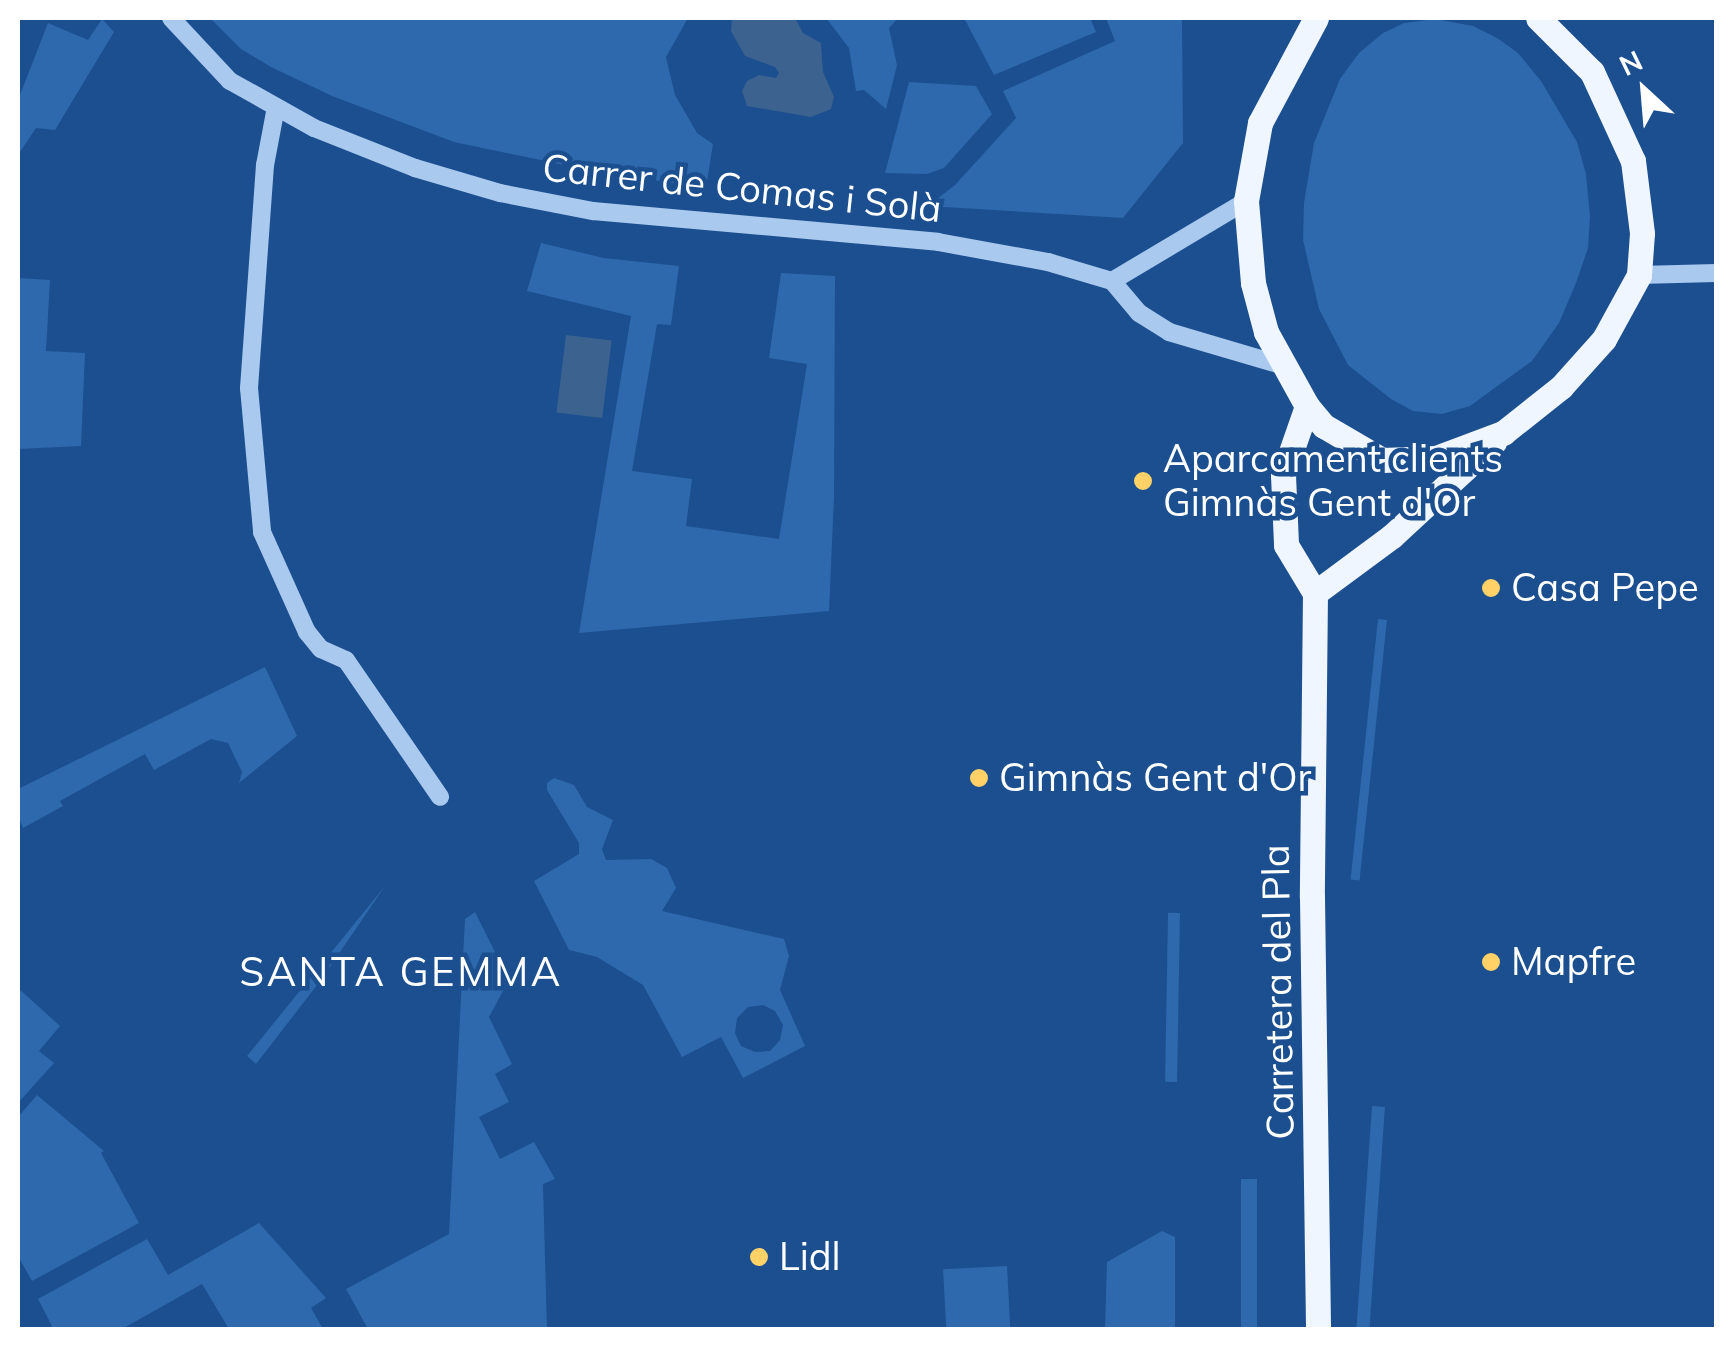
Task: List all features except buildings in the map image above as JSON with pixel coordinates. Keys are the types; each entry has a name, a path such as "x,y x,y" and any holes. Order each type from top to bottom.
{"main road":[{"path":"1284,76 1291,18"},
{"path":"1316,18 1260,123 1246,202 1253,283 1266,332 1307,406 1324,426 1382,460 1436,458 1503,433"},
{"path":"1307,406 1282,474 1286,545 1315,593 1392,536 1503,433 1561,387 1604,339 1639,275 1642,233 1632,161 1592,72 1538,18"},
{"name":"Carretera del Pla","path":"1315,593 1312,897 1318,1330"}],"street":[{"name":"Carrer de Comas i Solà","path":"171,18 230,81 276,107 362,148 500,193 612,213 956,244 1048,262 1112,281"},
{"path":"276,107 264,165 249,388 262,532 307,632 320,649 346,660 440,797"},
{"path":"1246,202 1112,281 1139,313 1168,332 1282,365"},
{"path":"1639,275 1716,273"}],"shaded area":[{"path":"210,18 688,18 666,57 675,95 697,133 713,144 706,188 593,171 454,142 332,96 271,67 241,49"},
{"path":"732,18 795,18 803,33 821,43 823,72 834,97 831,109 811,117 747,106 742,91 747,81 759,75 776,78 779,73 775,67 745,56 731,31"},
{"path":"826,18 898,18 889,28 897,65 886,109 864,90 856,91 849,48"},
{"path":"964,18 1090,18 1096,32 994,75"},
{"path":"1106,18 1182,18 1183,143 1123,218 928,206 955,185 1016,118 1003,91 1115,41"},
{"path":"102,19 114,32 55,130 36,128 18,155 18,100 48,23 88,40"},
{"path":"1435,19 1473,26 1497,38 1518,53 1541,81 1577,142 1586,174 1590,216 1588,248 1576,283 1559,323 1532,361 1470,406 1442,414 1413,411 1348,365 1319,309 1303,240 1304,203 1314,143 1340,79 1359,53 1383,33 1404,23"},
{"path":"909,82 976,86 992,114 944,168 927,174 885,173"},
{"path":"541,243 604,258 679,266 671,325 657,324 632,471 692,479 686,526 779,539 807,364 769,358 781,273 835,276 829,611 579,633 631,316 527,291"},
{"path":"18,278 50,280 46,351 85,353 81,446 18,449"},
{"path":"566,335 612,341 602,418 556,412"},
{"path":"1378,619 1387,620 1360,881 1351,880"},
{"path":"265,667 297,736 239,783 242,772 228,743 211,739 154,770 145,754 60,801 63,806 23,828 18,816 18,789"},
{"path":"554,778 574,785 587,807 613,820 602,849 606,860 651,859 667,868 676,888 662,911 784,939 789,956 780,990 805,1046 743,1078 721,1037 682,1057 643,985 597,957 569,950 534,881 579,854 579,843 547,790 547,783","holes":["763,1005 775,1011 783,1025 780,1040 770,1051 755,1052 741,1046 735,1033 737,1018 748,1007"]},
{"path":"385,886 321,980 256,1064 247,1056"},
{"path":"475,912 509,980 489,1017 512,1064 495,1074 509,1102 479,1117 500,1159 534,1142 555,1179 543,1184 547,1329 368,1329 346,1289 449,1234 465,919"},
{"path":"1168,913 1180,913 1177,1082 1165,1082"},
{"path":"18,988 60,1026 39,1051 54,1063 18,1103"},
{"path":"37,1095 104,1151 101,1153 139,1223 32,1281 18,1256 18,1117"},
{"path":"1372,1106 1385,1107 1369,1329 1356,1328"},
{"path":"1241,1179 1257,1179 1257,1329 1241,1329"},
{"path":"259,1223 326,1298 311,1308 323,1329 229,1329 202,1284 122,1329 47,1329 52,1326 38,1299 147,1239 168,1275"},
{"path":"1162,1231 1175,1237 1175,1329 1105,1329 1107,1262"},
{"path":"1007,1266 1010,1329 946,1330 943,1269"}],"place":[{"name":"Aparcament clients Gimnàs Gent d'Or","path":"1143,481"},
{"name":"Casa Pepe","path":"1491,588"},
{"name":"Gimnàs Gent d'Or","path":"979,778"},
{"name":"Mapfre","path":"1491,962"},
{"name":"Lidl","path":"759,1257"}],"district":[{"name":"SANTA GEMMA","path":"401,971"}]}
